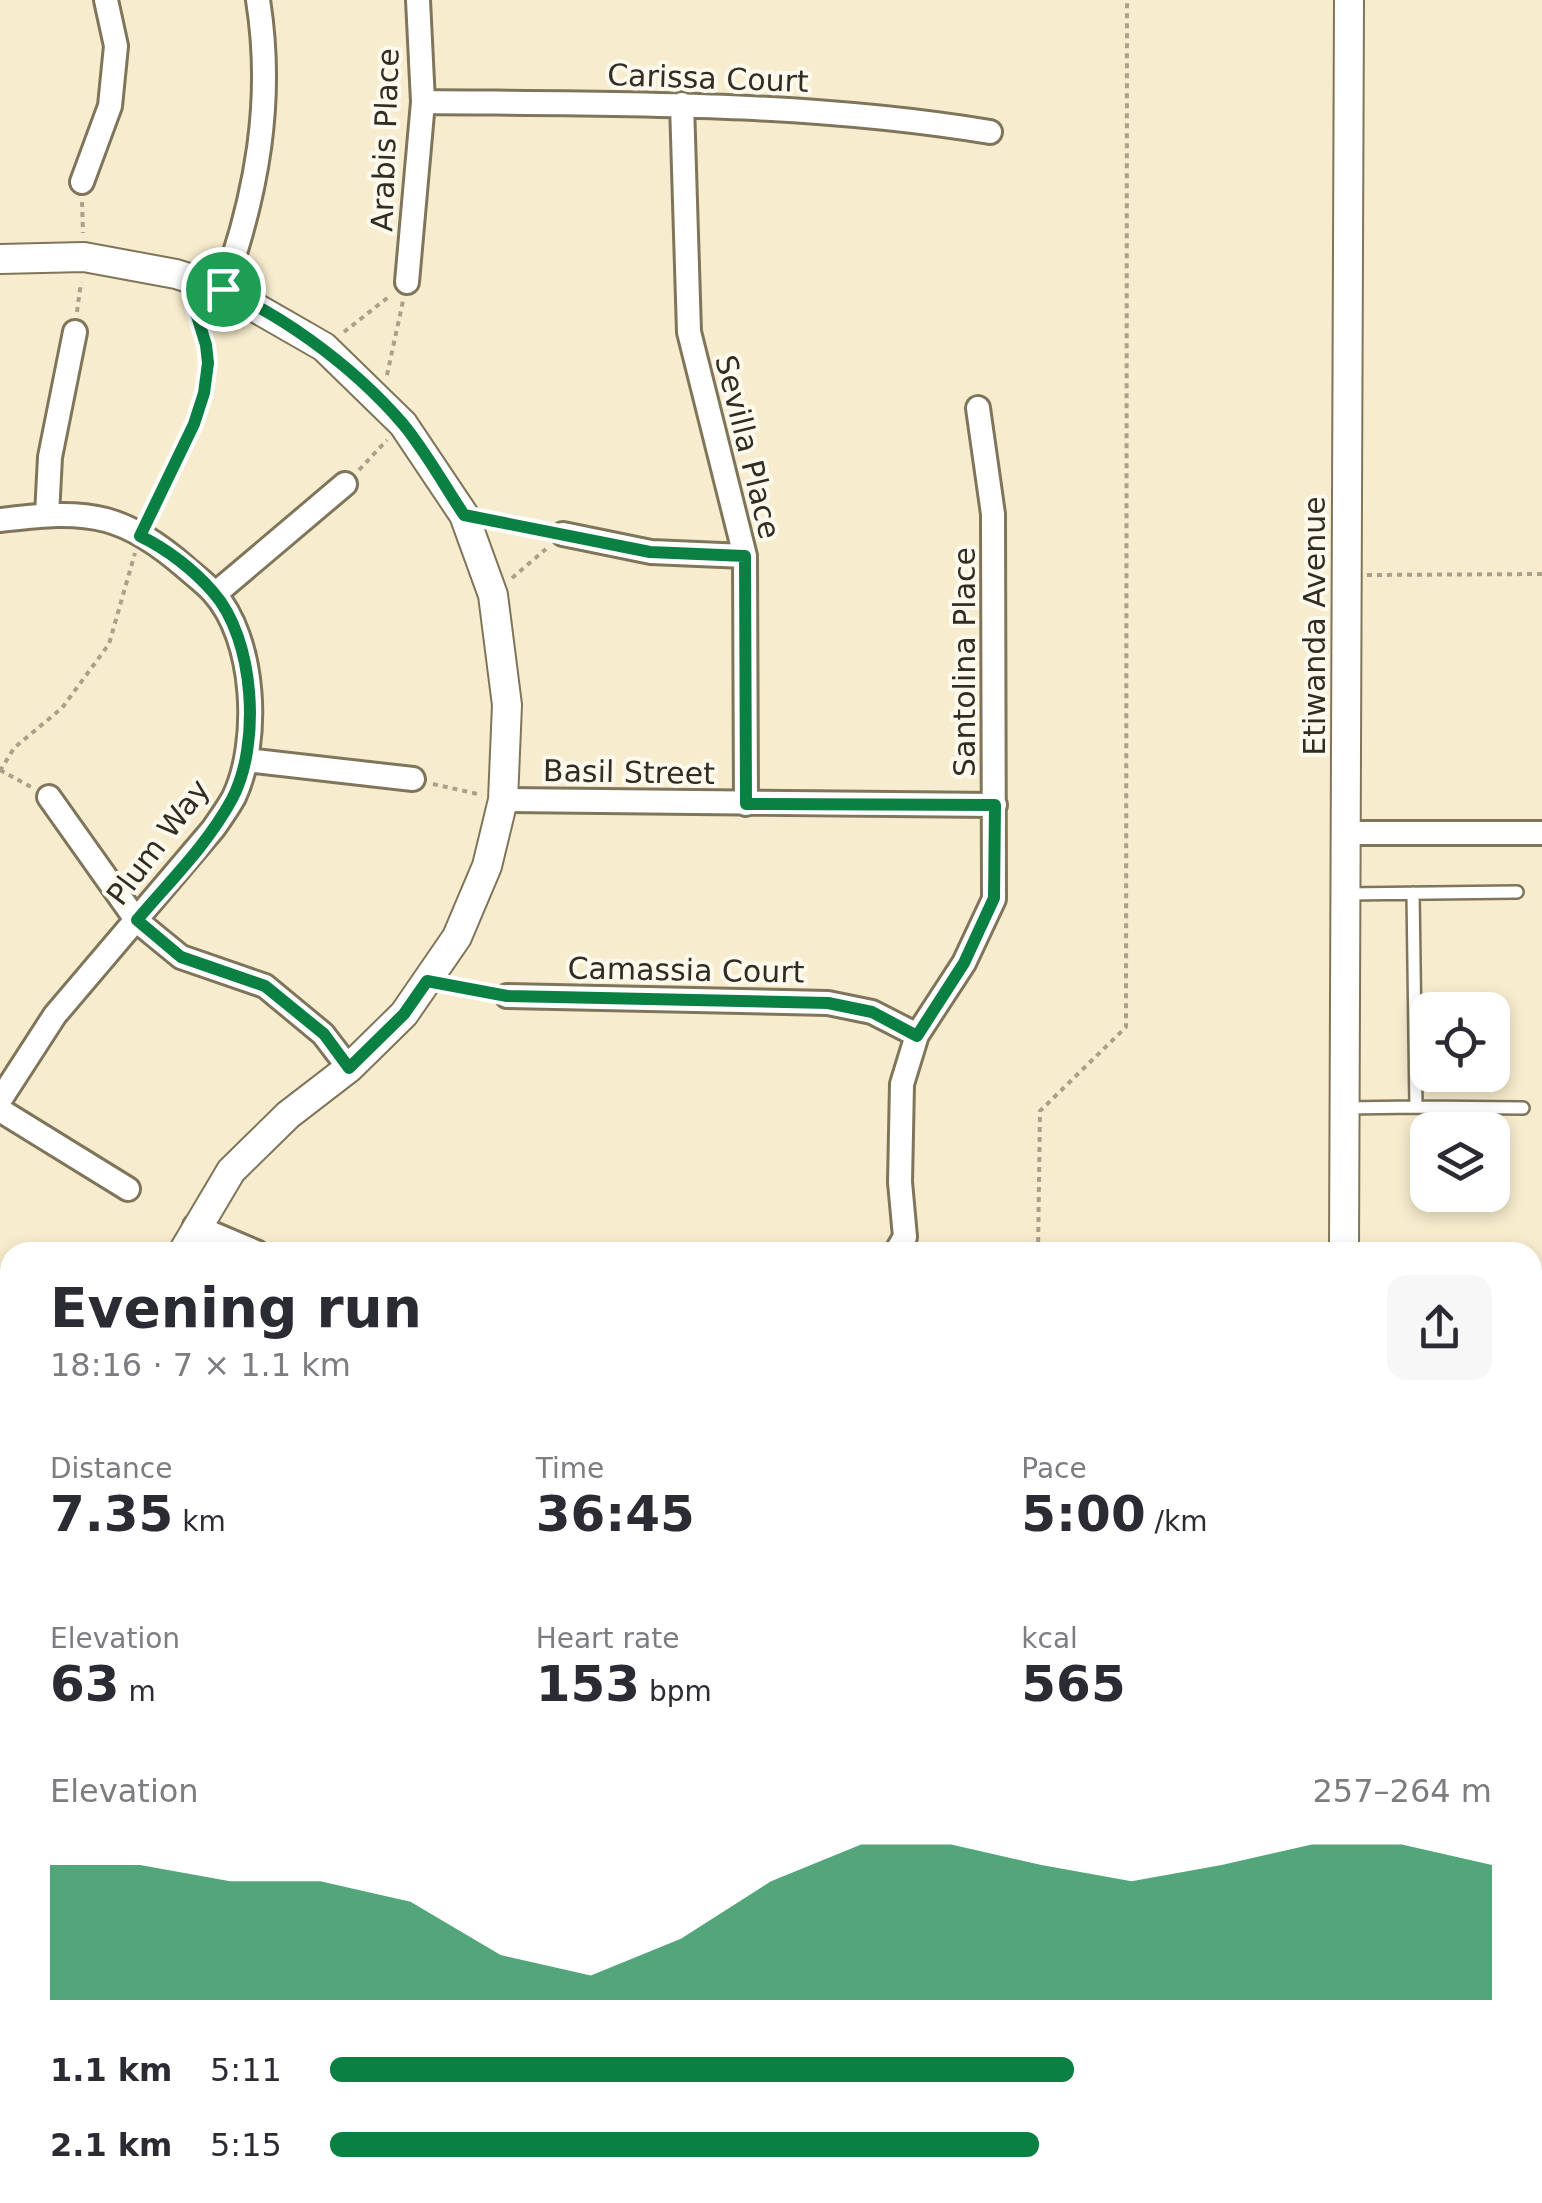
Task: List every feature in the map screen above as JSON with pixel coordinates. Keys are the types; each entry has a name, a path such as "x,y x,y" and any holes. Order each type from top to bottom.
{"street":[{"path":"82,182 110,106 116,46 106,0"},
{"path":"212,285 244,221 264,120 266,72 258,0"},
{"name":"Arabis Place","path":"407,282 423,102 418,0"},
{"name":"Etiwanda Avenue","path":"1344,1242 1349,0"},
{"name":"Carissa Court","path":"423,102 682,104 914,120 990,132"},
{"name":"Sevilla Place","path":"682,104 689,332 745,556 746,804"},
{"path":"0,259 84,258 130,264 212,285 324,347 402,424 464,515 493,594 507,705 503,800 487,866 457,938 404,1014 349,1068 288,1115 231,1170 187,1242"},
{"path":"47,515 50,457 75,332"},
{"name":"Santolina Place","path":"901,1242 902,1084 917,1036 964,963 994,898 993,514 978,408"},
{"path":"216,594 346,484"},
{"name":"Plum Way","path":"0,520 80,515 110,521 161,546 216,594 235,630 246,671 251,715 246,760 234,796 213,829 54,1015 0,1100"},
{"path":"563,534 650,552 745,556"},
{"path":"246,760 414,779"},
{"path":"49,797 137,920 181,957 265,986 324,1034 349,1068"},
{"name":"Basil Street","path":"503,800 995,805"},
{"path":"1345,833 1542,833"},
{"name":"Camassia Court","path":"507,996 828,1003 872,1012 917,1036"},
{"path":"0,1110 128,1189"},
{"path":"196,1226 233,1242"}],"lane":[{"path":"1345,894 1517,892"},
{"path":"1414,893 1416,1107"},
{"path":"1345,1108 1522,1108"}],"path":[{"path":"1038,1242 1040,1111 1126,1027 1127,0"},
{"path":"324,347 407,282"},
{"path":"380,402 407,282"},
{"path":"49,797 0,770 14,748 62,708 110,644 140,536 194,424 204,393 206,345 194,306 212,285"},
{"path":"346,484 402,424"},
{"path":"464,515 563,534"},
{"path":"493,594 563,534"},
{"path":"1346,576 1542,574"},
{"path":"414,779 503,800"},
{"path":"427,981 507,996"}],"route":[{"path":"201,282 223,289 324,347 402,424 464,515 650,552 745,556 746,804 995,805 994,898 964,963 917,1036 872,1012 828,1003 507,996 427,981 404,1014 349,1068 324,1034 265,986 181,957 137,920 213,829 234,796 246,760 251,715 246,671 235,630 216,594 161,546 140,536 180,456 204,393 206,345 194,306 201,282"}]}
